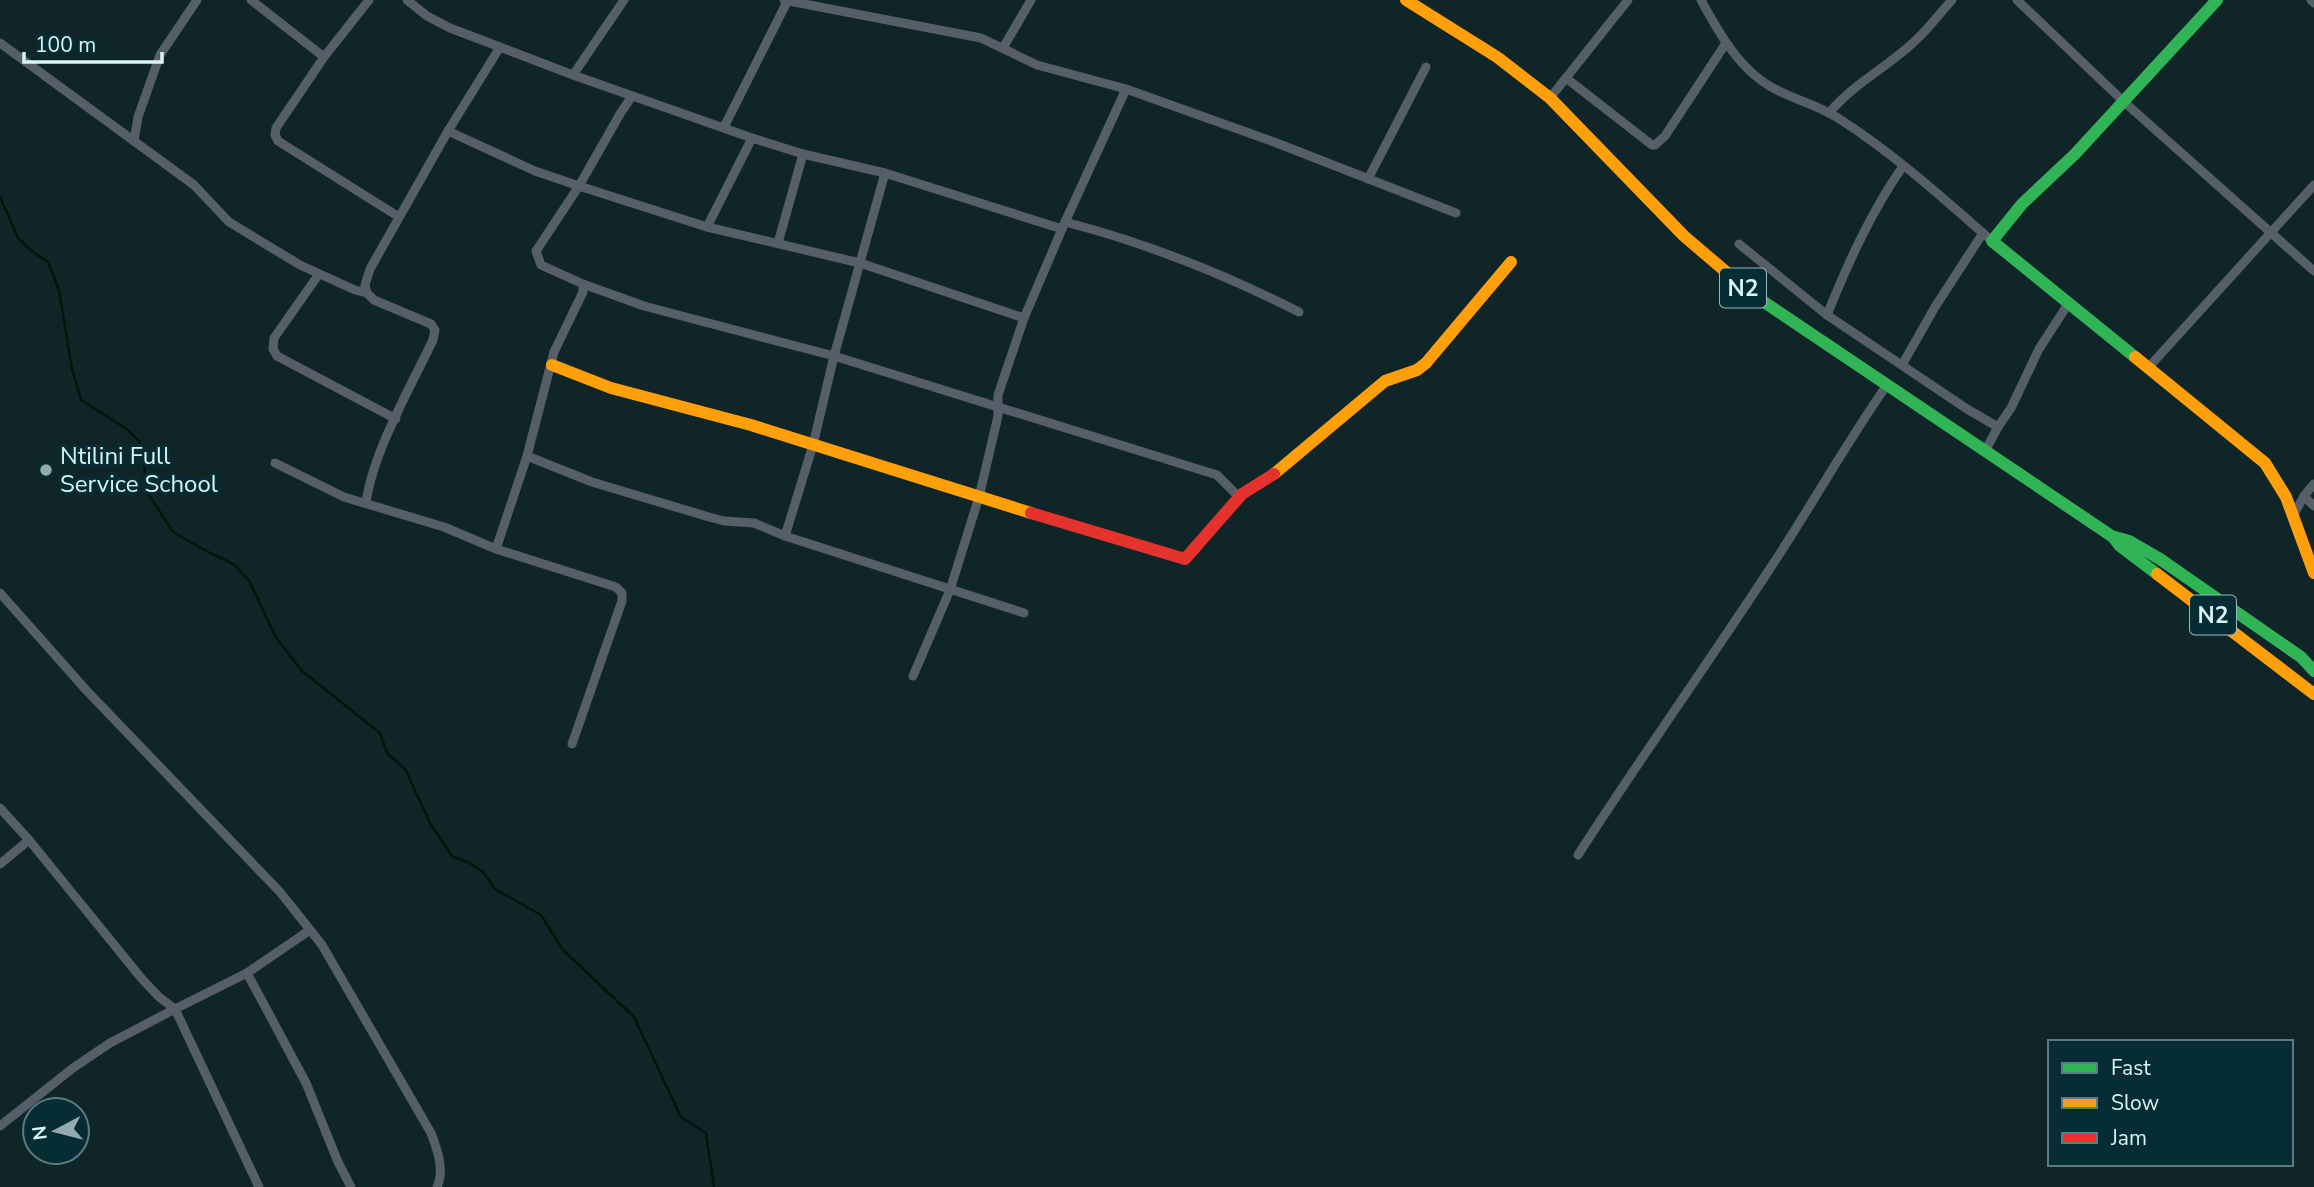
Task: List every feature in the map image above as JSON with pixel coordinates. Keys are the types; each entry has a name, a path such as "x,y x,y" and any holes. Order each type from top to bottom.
{"main road":[{"name":"N2","path":"1406,0 1497,57 1550,98 1684,236 1748,291 2113,537 2120,546 2313,692"},
{"path":"2217,0 2066,163 1988,237 2265,463 2280,485 2314,573"},
{"path":"552,365 634,395 751,425 1185,559 1239,497 1282,470 1385,381 1417,370 1426,363 1511,262"},
{"name":"N2","path":"2113,537 2129,541 2181,573 2301,657 2314,671"}],"street":[{"path":"135,141 138,117 160,55 198,0"},
{"path":"251,0 324,57"},
{"path":"369,0 324,57 276,128 275,135 278,141 398,217"},
{"path":"407,0 450,29 752,138 803,154 885,173 1064,226 1106,232 1240,282 1299,312"},
{"path":"573,75 624,0"},
{"path":"724,127 786,0 981,38 1037,65 1126,89 1274,142 1456,214"},
{"path":"1003,48 1031,0"},
{"path":"1550,98 1628,0"},
{"path":"1701,0 1726,43 1758,77 1772,88 1829,113 1903,166 1988,237 1935,307 1902,365"},
{"path":"1829,113 1844,95 1916,40 1952,0"},
{"path":"2017,0 2123,101 2314,271"},
{"path":"0,43 194,185 229,222 320,274 367,293"},
{"path":"1566,78 1652,145 1656,145 1726,43"},
{"path":"366,502 368,488 435,330 431,324 374,300 367,293 365,285 370,269 398,217 500,47"},
{"path":"1368,179 1426,67"},
{"path":"913,676 950,590 979,497 997,422 998,396 1024,318 1126,89"},
{"path":"632,96 579,186 536,251 541,265 583,284 644,306 834,356 1217,475 1239,497"},
{"path":"448,131 535,171 579,186 707,227 860,263 1024,318"},
{"path":"707,227 752,138"},
{"path":"778,243 803,154"},
{"path":"1827,316 1855,248 1885,191 1903,166"},
{"path":"785,536 813,445 834,356 885,173"},
{"path":"2148,368 2314,185"},
{"path":"1739,244 1827,316 1998,427"},
{"path":"320,274 274,338 273,349 277,356 396,419"},
{"path":"496,549 527,456 554,352 583,292 583,284"},
{"path":"1985,451 2011,408 2039,349 2068,304"},
{"path":"1578,855 1771,568 1863,419 1887,386"},
{"path":"527,456 610,487 709,517 754,523 785,536 1024,614"},
{"path":"275,463 344,497 444,527 496,549 616,587 622,593 622,601 572,744"},
{"path":"2293,516 2314,484"},
{"path":"2304,496 2314,506"},
{"path":"0,593 87,691 280,892 322,945 431,1133 440,1164 441,1178 437,1187"},
{"path":"0,808 142,979 175,1009 259,1187"},
{"path":"0,864 29,840"},
{"path":"0,1126 73,1068 110,1043 247,973 310,930"},
{"path":"247,973 306,1083 351,1187"}],"waterway":[{"path":"0,197 18,238 48,262 59,290 72,369 81,400 127,429 140,442 149,495 173,532 235,565 250,582 275,636 301,670 380,733 387,753 405,769 431,825 453,857 470,863 483,872 495,889 541,915 563,950 634,1017 681,1117 706,1133 714,1187"}],"traffic: fast":[{"path":"2135,357 1992,241 2022,204 2075,154 2217,0"},
{"path":"1752,294 2113,537 2120,546 2157,574"},
{"path":"2115,537 2129,541 2160,559 2301,657 2314,671"}],"traffic: slow":[{"path":"1406,0 1497,57 1550,98 1684,236 1752,294"},
{"path":"1274,474 1385,381 1417,370 1426,363 1511,262"},
{"path":"2135,357 2265,463 2286,497 2314,573"},
{"path":"552,365 611,388 751,425 1031,513"},
{"path":"2157,574 2314,694"}],"traffic: jam":[{"path":"1031,513 1185,559 1242,494 1274,474"}],"place":[{"name":"Ntilini Full Service School","path":"46,470"}]}
